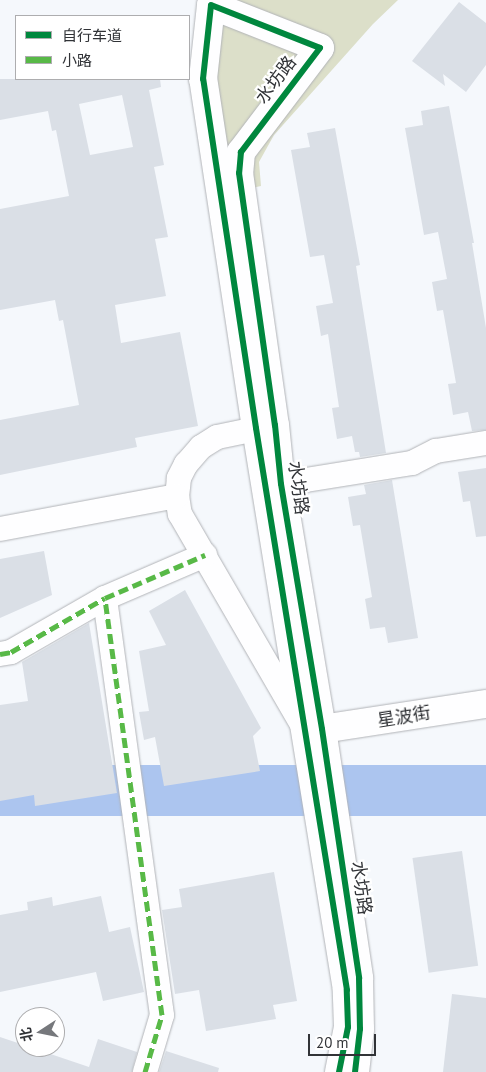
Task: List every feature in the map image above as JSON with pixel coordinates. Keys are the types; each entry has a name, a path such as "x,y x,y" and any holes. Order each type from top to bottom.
{"street":[{"name":"水坊路","path":"314,731 281,484 265,426 239,159 241,152 320,48 211,5 203,79 265,426 334,856 359,978 360,1029 355,1072"},
{"path":"265,426 218,437 201,447 186,464 179,478 177,496 180,514 314,731"},
{"path":"281,484 412,463 436,451 486,443"},
{"path":"0,529 177,496"},
{"path":"0,654 11,652 105,598 205,555"},
{"path":"105,598 162,1015 145,1072"},
{"name":"星波街","path":"314,731 486,704"},
{"name":"水坊路","path":"334,856 347,990 348,1026 339,1072"}],"green space":[{"path":"199,0 398,0 373,24 274,135 259,162 261,186 212,196"}],"water":[{"path":"0,765 486,765 486,816 0,816"}],"building":[{"path":"459,2 486,23 486,65 466,92 443,74 445,86 412,61"},
{"path":"0,79 160,80 161,87 149,90 164,165 154,167 168,237 155,239 166,296 115,305 121,343 180,332 198,426 135,438 137,447 0,475 0,420 79,405 63,320 59,321 55,300 0,310 0,209 69,196 56,130 52,131 48,111 0,120","holes":["122,95 133,147 90,155 79,104"]},
{"path":"449,106 474,243 472,243 486,328 486,430 472,431 468,412 453,415 448,384 456,383 443,310 437,311 432,282 447,279 438,232 424,235 405,128 423,125 421,111"},
{"path":"335,128 360,265 356,266 386,453 360,457 359,452 355,452 352,436 337,439 332,408 339,407 328,334 321,336 316,306 333,303 324,255 310,257 291,150 310,147 307,133"},
{"path":"486,468 486,536 476,537 470,501 463,502 458,472"},
{"path":"392,480 418,638 388,643 385,627 370,629 365,599 372,597 360,525 353,526 348,497 366,494 364,485"},
{"path":"44,551 52,595 0,618 0,559"},
{"path":"185,590 261,728 253,736 260,771 164,786 155,737 144,740 139,712 149,711 139,651 166,645 149,611"},
{"path":"89,623 117,793 35,806 34,795 0,801 0,705 28,701 22,662"},
{"path":"462,851 478,966 429,973 412,858"},
{"path":"274,872 297,1001 273,1005 276,1019 206,1031 199,990 175,994 162,910 182,907 179,889"},
{"path":"101,896 109,932 130,927 144,992 103,1001 96,972 0,992 0,915 28,910 27,902 52,897 53,906"},
{"path":"452,994 486,998 486,1072 443,1072"},
{"path":"0,1037 15,1042 15,1057 59,1057 89,1067 98,1039 137,1052 132,1072 0,1072"},
{"path":"166,1051 219,1068 218,1072 159,1072"}],"marked path":[{"path":"145,1072 162,1015 105,598 205,555"},
{"path":"0,654 11,652 105,598"}],"cycle path":[{"path":"339,1072 348,1027 347,990 256,428 203,79 211,5 320,48 241,152 239,173 275,425 281,484 322,729 359,978 360,1029 355,1072"}]}
